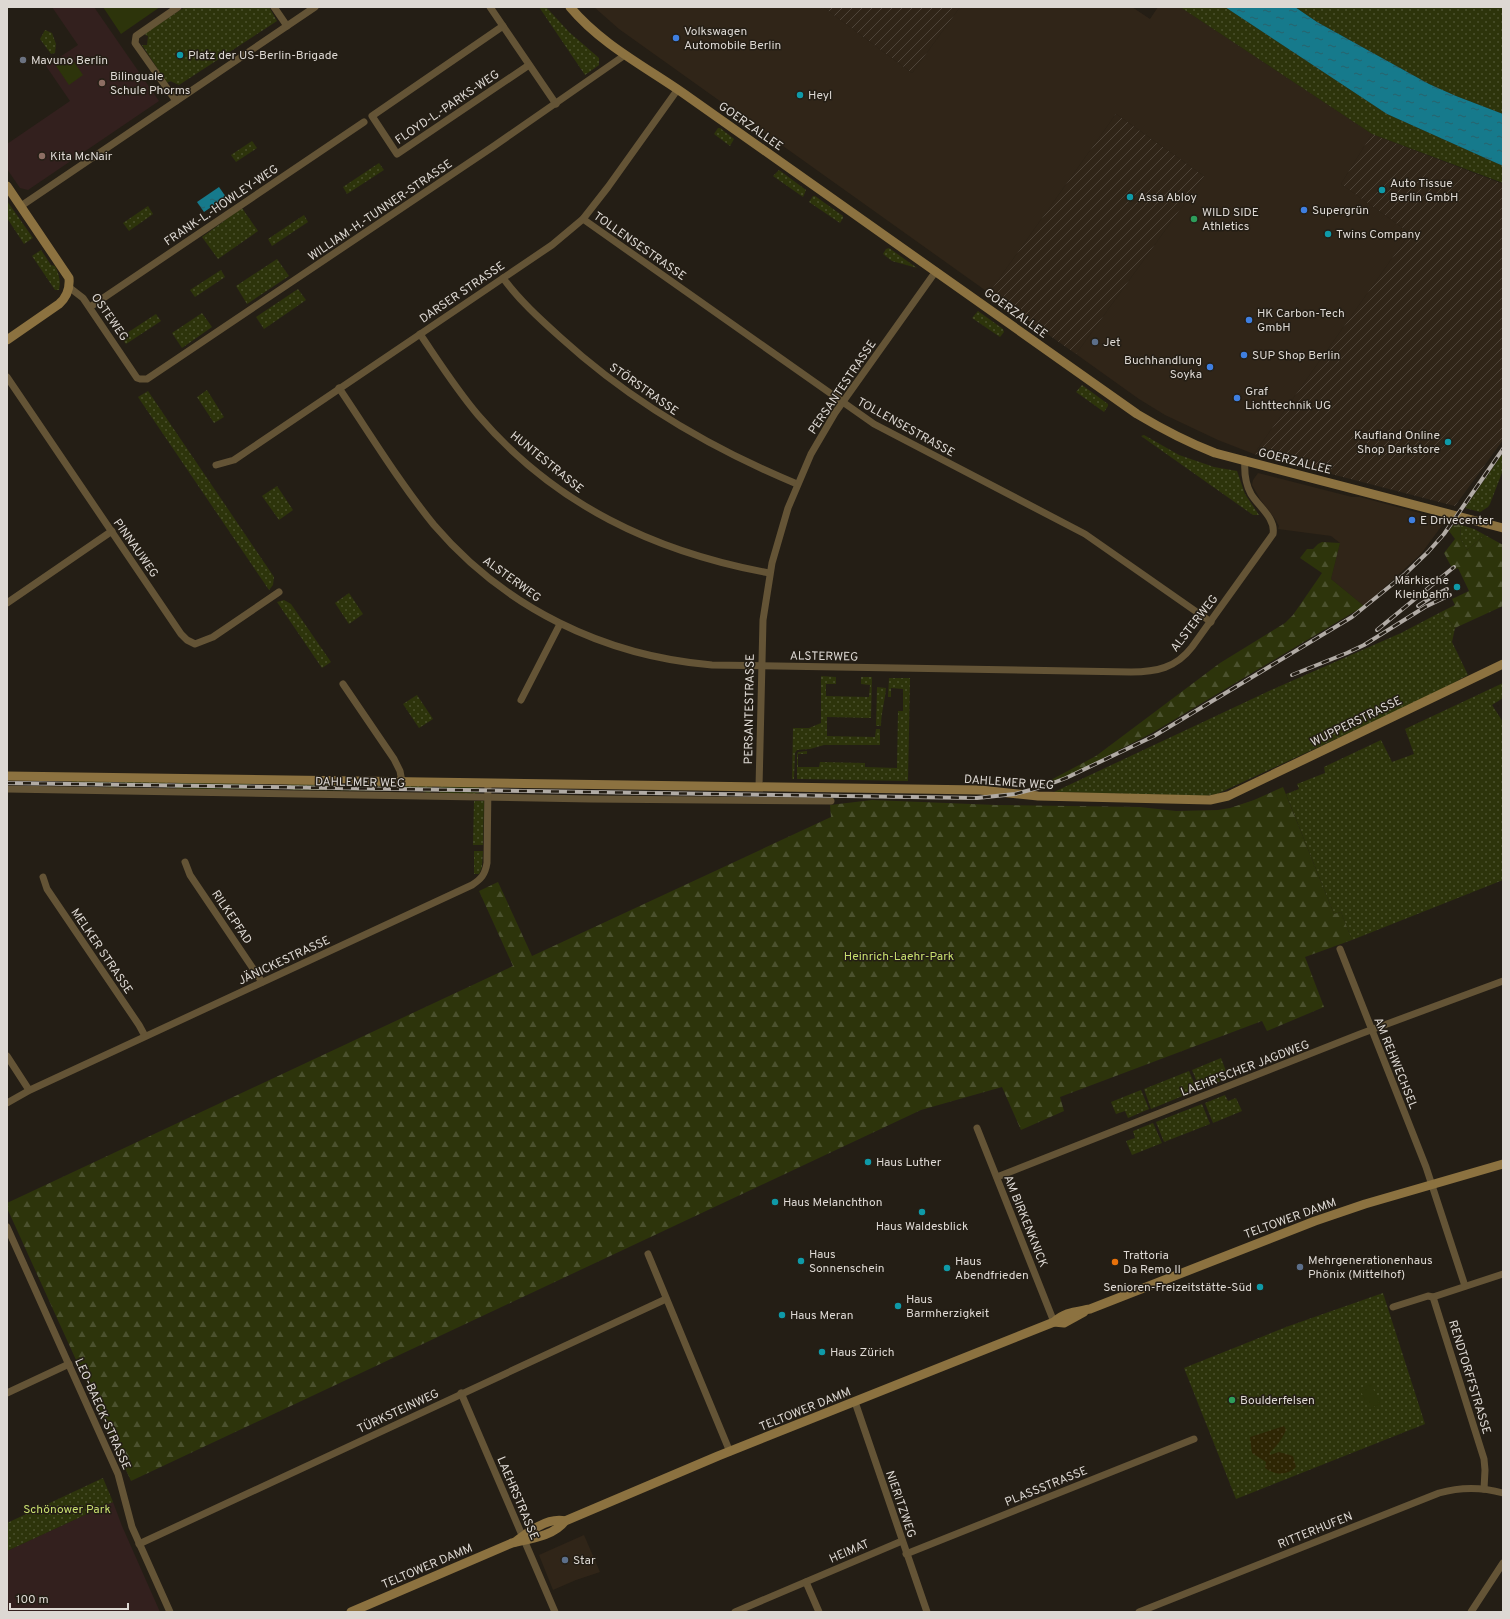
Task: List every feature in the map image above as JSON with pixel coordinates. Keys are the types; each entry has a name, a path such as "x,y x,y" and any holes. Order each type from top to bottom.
{"main road":[{"name":"GOERZALLEE","path":"570,7 591,29 625,55 678,89 1137,414 1185,441 1215,453 1503,528"},
{"path":"7,186 69,278 70,288 64,300 7,340"},
{"name":"WUPPERSTRASSE","path":"1220,798 1228,796 1503,664"},
{"name":"DAHLEMER WEG","path":"7,776 980,790 1048,796 1199,800 1220,798"},
{"name":"TELTOWER DAMM","path":"351,1612 513,1543 523,1538 529,1531 557,1519 565,1521 730,1452 1054,1322 1064,1323 1090,1309 1295,1228 1359,1206 1503,1164"}],"street":[{"path":"176,102 135,42 136,36 178,7"},
{"path":"274,7 287,26"},
{"path":"21,206 316,7"},
{"path":"490,7 556,104"},
{"name":"FLOYD-L.-PARKS-WEG","path":"503,26 372,116 397,154 529,65"},
{"name":"WILLIAM-H.-TUNNER-STRASSE","path":"145,380 556,104 625,55"},
{"name":"DARSER STRASSE","path":"216,465 234,460 552,245 583,219 608,187 678,89"},
{"name":"FRANK-L.-HOWLEY-WEG","path":"90,307 364,122"},
{"name":"TOLLENSESTRASSE","path":"583,219 842,403 895,436 1085,534 1211,622"},
{"name":"PERSANTESTRASSE","path":"759,787 763,620 770,573 779,535 797,484 819,439 842,403 936,271"},
{"name":"STÖRSTRASSE","path":"503,278 541,320 571,347 602,374 642,403 682,428 723,450 797,484"},
{"name":"OSTEWEG","path":"70,288 83,298 90,307 137,378 145,380"},
{"name":"HUNTESTRASSE","path":"420,334 452,382 479,416 513,451 562,491 600,515 656,542 702,558 770,573"},
{"name":"PINNAUWEG","path":"7,377 182,634 191,642 198,643 213,637 279,592"},
{"name":"ALSTERWEG","path":"339,388 417,503 446,538 485,575 528,606 560,624 595,640 649,656 683,663 761,666 1148,672 1166,668 1179,661 1192,647 1273,534 1274,530 1272,522 1251,494 1247,485 1244,471 1245,460"},
{"path":"7,603 112,531"},
{"path":"521,700 560,624"},
{"path":"344,684 394,759 400,771 402,782"},
{"path":"41,790 42,777"},
{"path":"69,777 69,790"},
{"path":"115,778 115,791"},
{"path":"173,779 173,792"},
{"path":"254,780 254,794"},
{"path":"284,794 285,780"},
{"path":"435,782 435,796"},
{"name":"JÄNICKESTRASSE","path":"7,1103 29,1090 464,889 482,879 486,872 487,863 488,783"},
{"path":"525,784 525,798"},
{"path":"543,784 543,798"},
{"path":"568,784 568,798"},
{"path":"592,784 592,799"},
{"path":"605,785 605,799"},
{"path":"669,786 669,799"},
{"path":"736,800 737,787"},
{"path":"796,788 796,801"},
{"name":"DAHLEMER WEG","path":"7,789 254,794 488,796 592,799 830,801"},
{"name":"RILKEPFAD","path":"185,862 190,875 262,982"},
{"name":"MELKER STRASSE","path":"43,878 47,889 145,1036"},
{"name":"AM REHWECHSEL","path":"1340,950 1432,1185"},
{"name":"LAEHR'SCHER JAGDWEG","path":"997,1177 1372,1030 1503,981"},
{"path":"7,1056 29,1090"},
{"name":"AM BIRKENKNICK","path":"977,1128 1054,1322"},
{"path":"1432,1185 1465,1286"},
{"name":"LEO-BAECK-STRASSE","path":"7,1227 118,1474 123,1488 128,1514 139,1544 170,1612"},
{"path":"648,1254 730,1452"},
{"path":"1393,1307 1428,1296 1433,1297 1503,1274"},
{"name":"RENDTORFFSTRASSE","path":"1433,1297 1484,1459 1484,1489"},
{"name":"TÜRKSTEINWEG","path":"139,1544 654,1303 666,1299"},
{"path":"7,1394 69,1364"},
{"name":"LAEHRSTRASSE","path":"461,1393 555,1612"},
{"name":"NIERITZWEG","path":"855,1402 927,1612"},
{"name":"PLASSSTRASSE","path":"906,1554 1194,1439"},
{"name":"RITTERHUFEN","path":"1139,1612 1439,1493 1460,1489 1484,1489 1503,1493"},
{"name":"HEIMAT","path":"735,1612 902,1541"},
{"path":"1471,1612 1503,1563"},
{"path":"806,1582 819,1612"}],"shaded area":[{"name":"Bilinguale Schule Phorms","path":"52,7 94,7 159,101 28,190 20,188 7,169 7,144 70,101 46,66 78,45"},
{"path":"594,7 823,7 912,73 960,7 1132,7 1150,19 1158,7 1180,7 1372,134 1341,184 1410,233 1254,454 1218,440 1165,415 1139,399 1076,354 1204,176 1116,114 989,293 619,29"},
{"path":"823,7 960,7 912,73"},
{"name":"Assa Abloy","path":"1116,114 1204,176 1076,354 989,293"},
{"path":"1372,134 1503,184 1503,440 1455,506 1254,454 1410,233 1341,184"},
{"path":"1258,473 1352,497 1360,497 1446,520 1421,554 1364,606 1331,579 1340,543 1331,536 1278,529 1279,526 1275,519 1260,499 1252,485 1253,480"},
{"path":"113,1502 160,1612 7,1612 7,1551"},
{"path":"584,1535 600,1572 553,1590 539,1555"}],"green space":[{"path":"103,7 160,7 121,34"},
{"name":"Platz der US-Berlin-Brigade","path":"185,7 269,7 277,21 179,85 170,81 167,83 142,45 147,45 148,36 145,35 147,32"},
{"path":"539,7 546,7 569,32 599,58 599,65 585,75"},
{"path":"1180,7 1225,7 1387,114 1503,166 1503,183 1372,134"},
{"path":"1295,7 1503,7 1503,114 1429,84 1317,22"},
{"path":"45,30 52,33 56,44 55,53 51,54 40,39"},
{"path":"70,56 83,75 69,85 56,66"},
{"path":"718,128 734,139 730,146 714,134"},
{"path":"252,141 257,148 236,162 231,155"},
{"path":"379,163 384,170 347,194 343,187"},
{"path":"779,170 806,190 803,197 773,176"},
{"path":"813,196 843,216 840,223 809,202"},
{"path":"7,201 33,238 24,244 7,218"},
{"path":"148,206 153,214 129,231 123,223"},
{"path":"242,208 258,231 218,259 202,237"},
{"path":"304,215 308,222 272,246 268,239"},
{"path":"889,248 917,268 892,261 883,254 886,249"},
{"path":"41,250 51,265 55,266 60,281 59,290 55,290 32,256"},
{"path":"277,259 289,276 247,304 236,286"},
{"path":"221,270 225,277 195,297 190,290"},
{"path":"298,289 306,300 264,329 256,317"},
{"path":"978,311 1003,329 1004,332 1000,337 972,318"},
{"path":"202,313 212,327 182,348 172,333"},
{"path":"156,314 161,321 126,344 121,337"},
{"path":"1082,385 1108,404 1104,412 1076,392"},
{"path":"207,390 224,417 214,423 197,397"},
{"path":"148,391 274,577 273,585 269,590 138,397"},
{"path":"1144,435 1179,455 1214,467 1237,471 1245,494 1259,515 1253,515 1141,436"},
{"path":"1503,453 1503,470 1488,507 1480,512 1465,508"},
{"path":"277,486 293,510 279,520 262,496"},
{"path":"1455,523 1461,525 1460,538 1467,550 1485,535 1503,545 1503,606 1455,628 1441,612 1455,605 1452,599 1469,591 1458,568 1453,570 1444,553 1455,539 1449,531"},
{"path":"1461,525 1474,529 1485,535 1467,550 1460,538"},
{"path":"1322,542 1340,543 1331,579 1364,606 1152,733 1066,777 1048,783 1047,782 1096,756 1220,663 1285,623 1293,615 1322,573 1300,558 1307,549 1313,549"},
{"path":"349,593 363,614 349,624 335,603"},
{"path":"284,600 291,604 331,662 322,668 277,602"},
{"path":"1441,612 1455,628 1452,642 1468,675 1433,694 1217,794 1205,796 1054,792 1269,691 1401,633"},
{"path":"821,676 836,677 836,684 826,684 826,696 869,697 870,685 861,684 861,677 872,677 871,718 827,717 827,736 875,737 876,729 880,729 880,745 824,745 810,749 797,750 795,753 794,779 792,779 793,728 809,728 821,723"},
{"path":"889,678 910,678 908,781 797,779 798,752 807,751 807,754 798,754 798,767 819,767 820,762 865,763 865,767 897,768 898,711 903,711 903,689 891,688 891,697 888,697"},
{"path":"1503,683 1503,698 1492,705 1503,722 1503,880 1352,940 1341,912 1334,914 1286,794 1299,789 1297,784 1325,773 1324,767 1381,740 1392,762 1414,754 1405,729"},
{"path":"877,687 886,688 881,726 876,726"},
{"path":"417,695 433,719 419,728 403,704"},
{"path":"72,781 111,782 114,785 112,788 105,786 72,785"},
{"path":"168,782 169,789 165,787 120,787 119,783"},
{"path":"178,782 249,783 251,785 250,789 178,789 176,788 175,784"},
{"path":"287,785 432,786 432,790 429,794 423,791 292,790 288,788"},
{"path":"439,787 479,787 479,793 476,793 475,795 440,793"},
{"name":"Heinrich-Laehr-Park","path":"1283,787 1334,914 1341,912 1352,940 1305,957 1324,1007 1267,1031 1262,1021 1060,1097 1064,1111 1021,1130 1002,1087 921,1110 131,1481 7,1208 7,1203 513,966 479,891 498,882 532,956 831,817 830,805 872,800 996,805 1140,807 1176,811 1218,810 1230,808 1254,800"},
{"path":"474,801 484,801 483,845 473,845"},
{"path":"474,851 483,851 482,867 479,874 474,874"},
{"path":"1221,1058 1226,1071 1218,1074 1221,1081 1200,1089 1192,1070"},
{"path":"1189,1071 1197,1090 1151,1109 1144,1089"},
{"path":"1141,1090 1149,1109 1128,1118 1125,1111 1116,1114 1111,1102"},
{"path":"1225,1095 1228,1101 1236,1098 1242,1111 1213,1123 1205,1103"},
{"path":"1202,1104 1210,1124 1164,1142 1156,1122"},
{"path":"1153,1123 1162,1143 1132,1155 1126,1141 1135,1138 1133,1131"},
{"path":"1383,1293 1425,1424 1236,1499 1184,1368 1286,1327"},
{"path":"1371,1384 1380,1404 1369,1409 1360,1389"},
{"name":"Schönower Park","path":"103,1478 113,1502 7,1551 7,1523"}],"sand":[{"path":"1284,1426 1286,1430 1278,1444 1270,1452 1270,1455 1279,1452 1293,1456 1296,1467 1289,1472 1281,1474 1265,1468 1266,1462 1252,1453 1250,1437"}],"water":[{"path":"1225,7 1295,7 1317,22 1429,84 1503,114 1503,166 1387,114"},
{"path":"219,187 226,197 204,212 197,202"}],"railway":[{"path":"7,783 977,798 1015,794 1045,786 1066,778 1154,736 1352,617 1405,574 1428,552 1444,534 1503,449"},
{"path":"1377,630 1454,567"},
{"path":"1418,606 1447,589"},
{"path":"1292,675 1364,645 1425,607 1450,595"}],"place":[{"name":"Volkswagen Automobile Berlin","path":"676,38"},
{"name":"Platz der US-Berlin-Brigade","path":"180,55"},
{"name":"Mavuno Berlin","path":"23,60"},
{"name":"Bilinguale Schule Phorms","path":"102,83"},
{"name":"Heyl","path":"800,95"},
{"name":"Kita McNair","path":"42,156"},
{"name":"Auto Tissue Berlin GmbH","path":"1382,190"},
{"name":"Assa Abloy","path":"1130,197"},
{"name":"Supergrün","path":"1304,210"},
{"name":"WILD SIDE Athletics","path":"1194,219"},
{"name":"Twins Company","path":"1328,234"},
{"name":"HK Carbon-Tech GmbH","path":"1249,320"},
{"name":"Jet","path":"1095,342"},
{"name":"SUP Shop Berlin","path":"1244,355"},
{"name":"Buchhandlung Soyka","path":"1210,367"},
{"name":"Graf Lichttechnik UG","path":"1237,398"},
{"name":"Kaufland Online Shop Darkstore","path":"1448,442"},
{"name":"E Drivecenter","path":"1412,520"},
{"name":"Märkische Kleinbahn","path":"1457,587"},
{"name":"Haus Luther","path":"868,1162"},
{"name":"Haus Melanchthon","path":"775,1202"},
{"name":"Haus Waldesblick","path":"922,1212"},
{"name":"Haus Sonnenschein","path":"801,1261"},
{"name":"Trattoria Da Remo II","path":"1115,1262"},
{"name":"Mehrgenerationenhaus Phönix (Mittelhof)","path":"1300,1267"},
{"name":"Haus Abendfrieden","path":"947,1268"},
{"name":"Senioren-Freizeitstätte-Süd","path":"1260,1287"},
{"name":"Haus Barmherzigkeit","path":"898,1306"},
{"name":"Haus Meran","path":"782,1315"},
{"name":"Haus Zürich","path":"822,1352"},
{"name":"Boulderfelsen","path":"1232,1400"},
{"name":"Star","path":"565,1560"}]}
